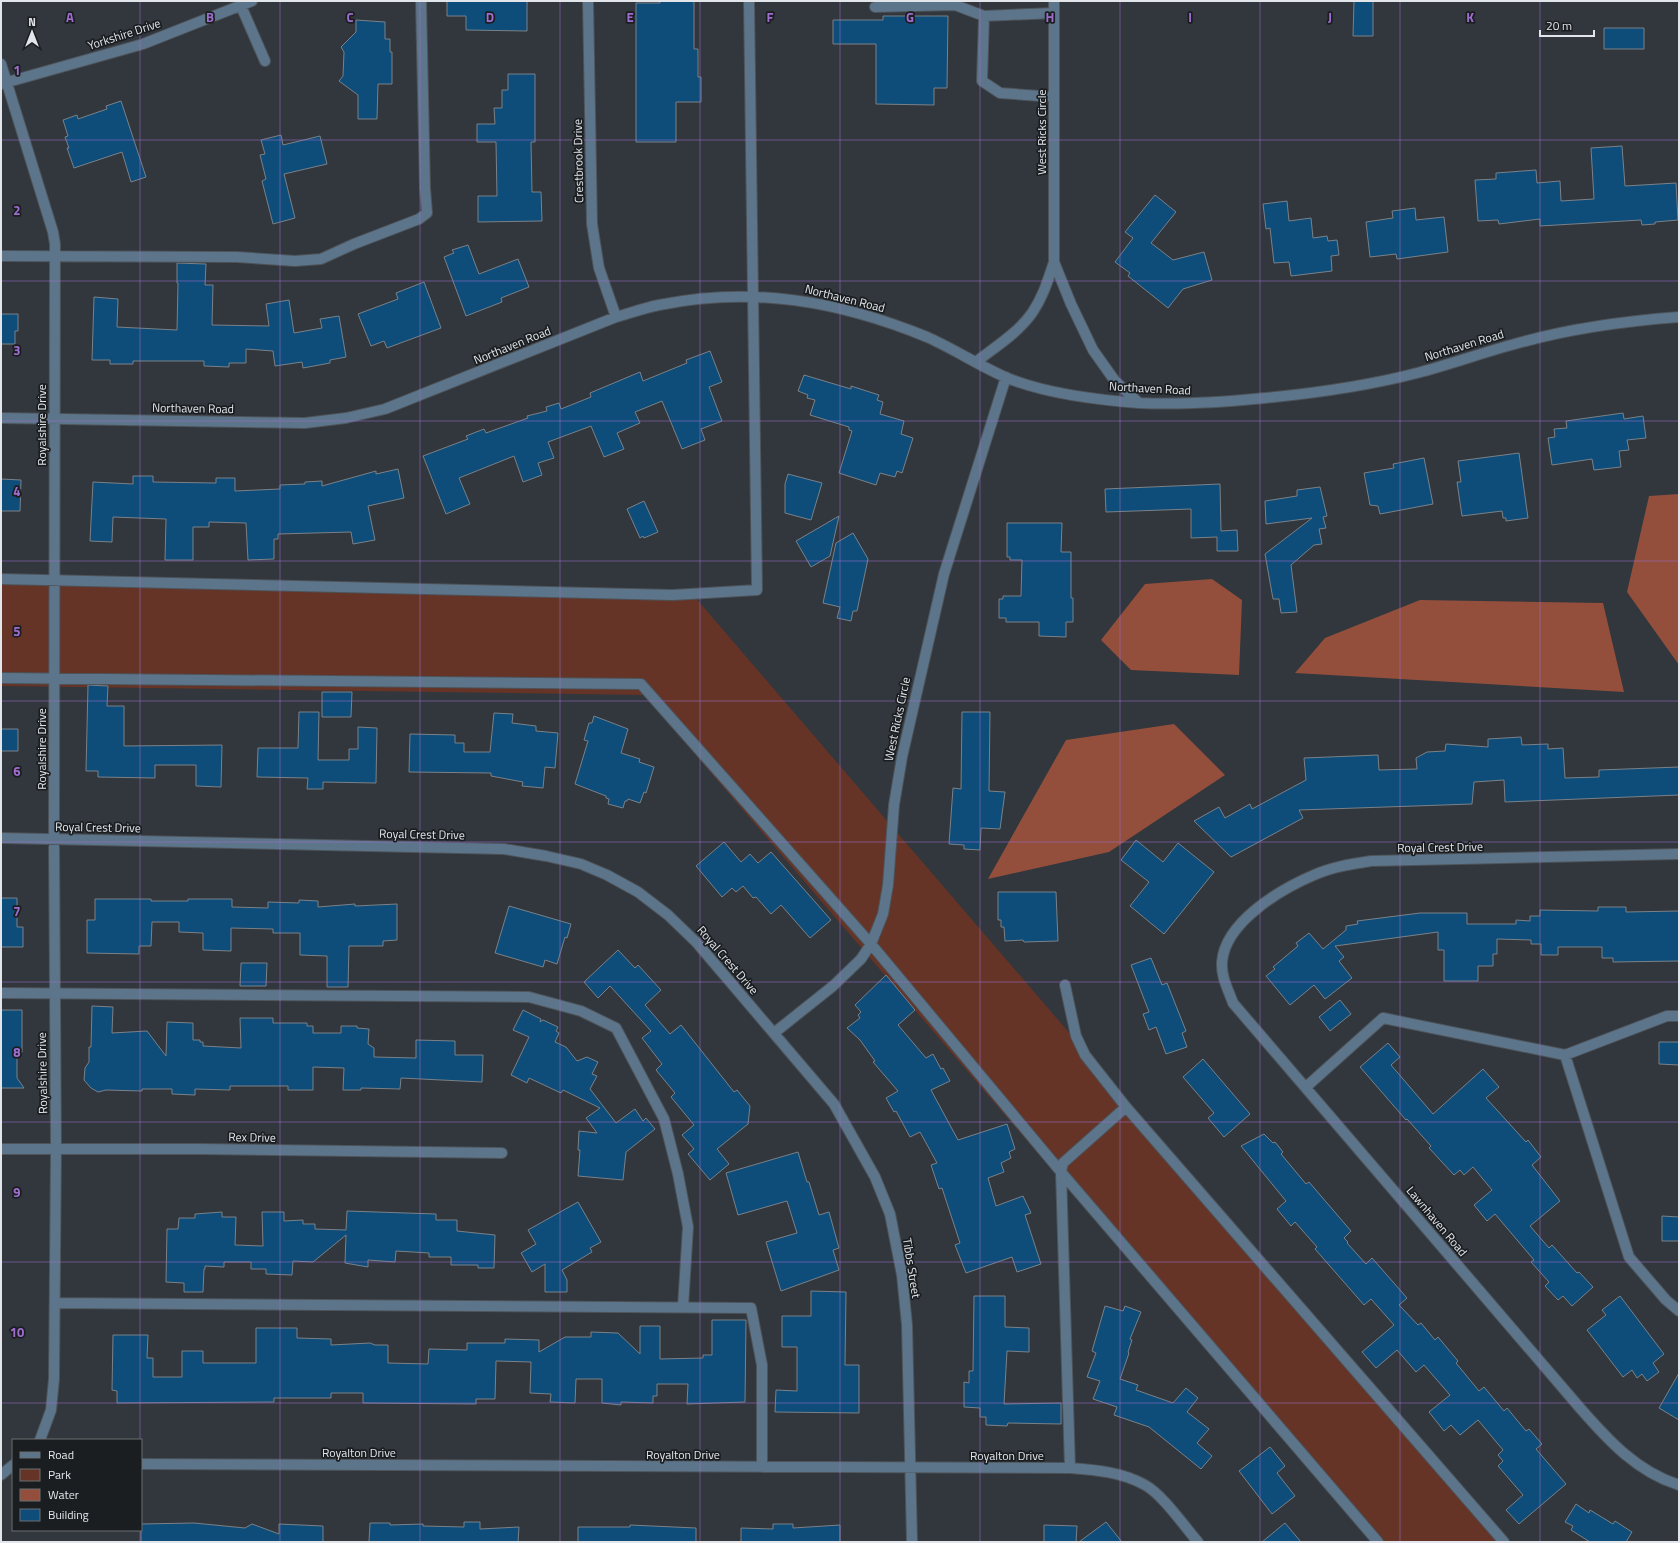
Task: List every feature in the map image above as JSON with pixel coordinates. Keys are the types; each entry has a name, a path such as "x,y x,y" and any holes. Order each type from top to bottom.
{"street":[{"name":"Yorkshire Drive","path":"4,83 143,44 252,1"},
{"path":"1,256 237,257 295,261 320,259 419,219 427,213 425,188 421,1"},
{"name":"Crestbrook Drive","path":"588,1 592,224 599,268 616,317"},
{"path":"1,579 673,595 757,590 748,1"},
{"name":"West Ricks Circle","path":"976,362 1016,330 1032,314 1044,292 1054,262 1054,1"},
{"path":"875,7 955,5 984,16 1054,13"},
{"path":"241,6 266,61"},
{"path":"984,16 982,81 1000,93 1054,97"},
{"name":"Royalshire Drive","path":"1,64 4,83 53,232 55,256 55,1303 54,1379 51,1410 40,1439"},
{"name":"West Ricks Circle","path":"1054,262 1071,304 1093,350 1115,381 1139,403"},
{"name":"Northaven Road","path":"1,418 305,423 346,418 385,409 616,317 656,305 694,299 752,297 786,298 852,311 930,338 1006,377 1045,389 1139,403 1201,403 1282,396 1354,387 1416,373 1522,342 1567,331 1624,322 1679,316"},
{"name":"West Ricks Circle","path":"774,1033 834,986 861,959 871,944 883,914 888,885 894,805 902,757 944,574 1006,377"},
{"path":"1,678 641,684 871,944 1061,1172 1378,1542"},
{"name":"Royal Crest Drive","path":"1,838 504,849 581,864 607,875 638,892 668,915 697,943 774,1033"},
{"name":"Royal Crest Drive","path":"1228,941 1242,921 1282,890 1315,874 1344,865 1370,861 1679,854"},
{"name":"Lawnhaven Road","path":"1228,941 1222,961 1223,978 1233,1003 1609,1441 1631,1461 1663,1480 1679,1485"},
{"path":"1065,985 1076,1036 1084,1055 1126,1106 1504,1542"},
{"path":"1,993 529,997 581,1012 616,1028 664,1119 678,1174 688,1227 683,1307"},
{"path":"1306,1087 1383,1018 1565,1055 1667,1016 1679,1016"},
{"name":"Tibbs Street","path":"774,1033 834,1104 875,1177 890,1214 902,1275 907,1325 912,1542"},
{"path":"1565,1055 1629,1257 1666,1300 1679,1311"},
{"path":"1070,1468 1061,1172 1063,1162 1126,1106"},
{"name":"Rex Drive","path":"1,1149 502,1153"},
{"path":"55,1303 751,1308 762,1365 762,1467"},
{"name":"Royalton Drive","path":"142,1464 1070,1468 1102,1471 1125,1476 1147,1486 1165,1502 1198,1542"},
{"path":"1,1475 12,1466"}],"green space":[{"path":"1,583 694,596 1504,1539 1501,1542 1372,1542 644,695 1,686"}],"water":[{"path":"1679,494 1679,665 1627,592 1649,496"},
{"path":"1212,579 1242,600 1239,675 1131,670 1101,640 1145,584"},
{"path":"1420,600 1603,603 1624,692 1295,673 1325,638"},
{"path":"1174,724 1225,775 1109,852 988,879 1066,740"}],"building":[{"path":"447,1 527,1 527,31 466,30 466,16 447,16"},
{"path":"660,1 694,1 694,49 698,49 698,77 701,77 701,102 676,102 676,142 636,142 636,3 660,3"},
{"path":"1354,1 1373,1 1373,36 1353,36"},
{"path":"883,16 948,16 947,88 934,88 934,105 876,104 876,44 833,44 833,20 883,20"},
{"path":"356,20 385,22 385,39 390,39 390,52 392,52 392,84 378,84 377,119 358,119 358,95 339,81 343,76 344,52 341,47 356,32"},
{"path":"1604,28 1644,28 1644,49 1604,49"},
{"path":"508,74 535,74 535,142 531,142 532,192 541,192 542,221 478,222 478,196 497,196 496,142 477,142 477,124 495,124 494,108 502,108 502,90 508,90"},
{"path":"121,101 146,177 131,182 122,152 74,168 67,148 69,148 65,137 68,136 63,120 77,115 78,119 107,109 106,106"},
{"path":"281,135 283,145 320,136 327,164 284,174 295,218 273,224 262,181 266,179 260,155 265,154 261,140"},
{"path":"1622,146 1625,186 1676,183 1678,220 1642,225 1641,220 1540,226 1540,219 1499,224 1498,220 1478,221 1475,180 1496,179 1496,173 1536,170 1537,183 1560,181 1561,201 1594,199 1591,148"},
{"path":"1155,195 1176,212 1151,243 1173,260 1204,252 1212,280 1183,289 1168,308 1128,276 1130,273 1115,262 1133,238 1125,232"},
{"path":"1287,201 1289,221 1311,218 1313,238 1327,236 1328,241 1337,240 1339,255 1331,256 1332,271 1291,276 1289,262 1274,263 1270,228 1266,229 1263,204"},
{"path":"1415,208 1416,220 1444,217 1448,252 1397,259 1396,254 1370,257 1366,222 1393,218 1392,211"},
{"path":"468,245 479,274 518,259 529,287 501,298 502,302 466,316 444,257 454,253 452,250"},
{"path":"177,263 206,264 205,285 213,285 212,325 269,326 266,304 289,300 294,333 322,328 320,319 339,316 346,357 330,360 330,363 303,368 302,362 275,366 273,351 246,349 246,363 229,363 229,367 204,366 204,361 133,361 133,364 110,364 110,360 92,360 94,297 118,299 117,327 177,330"},
{"path":"424,282 441,328 387,348 384,341 371,346 358,314 398,299 396,293"},
{"path":"1,314 18,314 18,331 15,331 15,344 1,344"},
{"path":"710,351 722,382 709,387 722,421 701,429 705,440 682,449 662,401 635,412 640,423 617,433 624,449 604,457 591,426 548,442 554,458 538,463 542,475 523,482 514,456 459,478 470,504 446,514 423,456 468,439 466,436 484,429 486,433 528,418 527,416 547,411 546,407 559,403 561,409 591,397 590,393 640,372 643,381 687,363 686,360"},
{"path":"804,375 851,389 851,386 879,395 877,400 883,402 880,414 904,421 901,434 913,438 902,473 897,471 895,477 880,473 876,485 839,473 852,431 849,430 849,427 810,415 815,400 807,398 808,395 798,391"},
{"path":"1623,413 1624,419 1643,416 1646,438 1627,440 1629,450 1619,451 1621,467 1594,470 1592,459 1552,465 1548,438 1555,437 1554,429 1567,428 1566,421"},
{"path":"1519,453 1528,518 1506,521 1506,518 1503,518 1502,511 1462,516 1457,482 1461,482 1458,461"},
{"path":"1424,458 1433,504 1380,514 1378,506 1370,505 1364,473 1394,468 1393,464"},
{"path":"398,469 404,498 368,506 375,540 353,544 351,532 278,534 278,539 274,539 274,559 248,560 246,523 209,522 209,527 193,527 193,560 165,560 166,519 113,517 112,542 90,541 93,482 133,484 133,476 153,476 153,482 216,483 216,478 235,478 235,491 280,489 280,485 305,484 305,482 322,481 322,486 376,471 376,474"},
{"path":"788,474 822,483 811,520 785,513 785,484"},
{"path":"1,479 21,480 20,511 1,511"},
{"path":"1220,484 1221,531 1237,530 1238,551 1217,551 1217,537 1191,538 1191,509 1106,512 1105,489"},
{"path":"1320,487 1327,516 1323,517 1326,528 1319,529 1322,544 1314,545 1291,565 1297,612 1281,613 1279,599 1273,599 1265,554 1312,518 1266,524 1265,501 1297,496 1297,490"},
{"path":"644,501 658,532 644,538 643,536 640,538 627,509"},
{"path":"839,516 830,556 811,567 796,541"},
{"path":"1007,523 1062,523 1061,552 1071,552 1071,598 1073,598 1073,622 1066,622 1066,637 1039,636 1039,622 1006,622 1006,618 999,618 999,599 1003,599 1003,596 1021,596 1022,560 1010,560 1010,557 1007,557"},
{"path":"853,533 868,559 857,611 853,611 851,621 837,618 840,607 823,603 836,543"},
{"path":"88,685 108,686 107,706 124,706 124,746 222,745 221,787 196,786 196,765 155,765 155,778 98,777 98,771 86,771"},
{"path":"322,692 352,692 351,717 322,717"},
{"path":"299,712 319,712 318,760 349,760 349,749 358,749 358,727 377,728 376,783 323,782 323,789 307,789 308,778 257,777 258,748 298,748"},
{"path":"962,712 990,712 989,791 1005,792 1000,829 981,828 980,850 964,849 964,845 949,844 953,788 961,789"},
{"path":"494,713 513,714 512,723 536,726 536,731 558,733 555,768 545,767 543,788 522,786 523,782 491,776 491,773 409,772 410,734 455,735 455,743 464,743 464,752 490,752"},
{"path":"594,716 628,729 621,753 640,759 639,762 654,767 646,793 644,792 640,803 628,799 625,801 623,808 608,804 609,799 606,798 606,796 575,784 588,741 584,740 589,723 592,723"},
{"path":"1,729 18,729 18,751 1,751"},
{"path":"1521,737 1522,745 1548,744 1548,749 1563,748 1565,778 1599,777 1599,770 1679,767 1679,795 1505,802 1504,780 1474,782 1472,804 1299,810 1303,818 1231,857 1194,821 1219,807 1225,818 1250,804 1252,809 1306,780 1304,758 1378,755 1379,770 1417,769 1416,758 1427,752 1445,751 1446,744 1488,747 1488,739"},
{"path":"1136,840 1163,862 1178,843 1214,872 1164,934 1130,906 1149,882 1121,860"},
{"path":"724,842 741,862 750,854 758,863 771,852 831,920 810,938 781,905 771,914 756,897 753,898 743,886 736,892 732,888 722,897 696,866"},
{"path":"998,892 1056,892 1058,941 1005,941 1004,927 1001,927 1001,920 998,920"},
{"path":"1,898 17,898 17,927 23,927 23,947 1,947"},
{"path":"95,899 151,899 151,901 188,901 188,899 232,899 232,907 268,908 268,902 299,903 299,900 318,901 318,907 355,904 355,906 397,904 397,940 383,941 383,946 349,946 348,987 327,987 327,956 300,955 300,933 273,933 273,929 231,928 231,951 203,950 203,933 179,932 179,922 152,922 151,946 139,946 139,954 87,953 87,920 95,920"},
{"path":"509,906 571,924 567,938 565,937 557,964 545,960 543,967 495,953"},
{"path":"1598,907 1626,907 1626,912 1679,911 1679,961 1613,962 1613,958 1602,958 1602,947 1558,947 1558,955 1541,955 1541,944 1531,944 1531,940 1497,939 1497,954 1493,954 1493,966 1478,966 1478,981 1444,981 1444,950 1438,950 1438,932 1335,946 1344,957 1339,961 1352,978 1325,999 1314,985 1290,1005 1266,976 1275,969 1273,967 1298,946 1296,943 1309,933 1323,949 1346,930 1346,926 1358,924 1357,921 1420,913 1467,913 1467,924 1516,924 1516,920 1530,921 1530,916 1540,916 1540,910 1598,911"},
{"path":"618,950 635,968 638,965 661,990 645,1005 670,1034 681,1025 734,1092 737,1090 750,1106 748,1124 717,1149 729,1164 710,1180 688,1154 694,1149 682,1135 694,1125 671,1097 675,1093 656,1070 662,1064 642,1038 651,1031 610,986 598,998 584,982"},
{"path":"1151,958 1162,985 1167,983 1186,1031 1182,1033 1187,1047 1166,1054 1156,1027 1149,1030 1143,1014 1149,1012 1131,965"},
{"path":"241,963 267,963 266,986 240,986"},
{"path":"886,975 915,1010 898,1025 926,1058 933,1054 941,1069 943,1068 950,1081 931,1090 958,1140 1007,1124 1015,1149 1009,1152 1011,1158 1001,1163 1004,1172 988,1178 996,1206 1023,1196 1031,1213 1025,1215 1041,1264 1017,1272 1012,1257 966,1273 955,1245 960,1243 942,1188 939,1189 931,1165 937,1163 920,1132 910,1137 896,1111 894,1112 886,1098 898,1091 873,1062 875,1061 860,1040 847,1028 860,1018 858,1015 861,1012 855,1005"},
{"path":"1340,1000 1351,1014 1330,1031 1319,1017"},
{"path":"92,1006 113,1007 112,1033 147,1031 166,1056 167,1022 193,1023 193,1040 200,1040 200,1042 203,1042 203,1046 241,1048 240,1018 273,1018 273,1023 307,1023 307,1026 313,1026 313,1033 341,1033 341,1026 357,1026 357,1028 369,1029 368,1044 374,1048 374,1057 416,1058 416,1040 455,1041 455,1055 483,1055 482,1082 401,1078 400,1089 361,1088 361,1090 343,1090 344,1068 313,1067 313,1090 288,1090 288,1086 230,1086 230,1090 195,1089 195,1095 172,1094 172,1089 142,1089 142,1091 106,1090 98,1092 91,1088 84,1080 85,1068 89,1062 89,1047 91,1047"},
{"path":"1,1010 22,1010 22,1052 17,1052 17,1078 24,1088 1,1088"},
{"path":"523,1010 541,1019 540,1022 543,1020 558,1027 556,1031 559,1033 555,1042 566,1047 577,1061 587,1057 598,1062 592,1074 597,1076 590,1089 616,1123 635,1109 643,1121 646,1118 655,1129 626,1152 623,1180 578,1176 580,1150 578,1150 579,1131 597,1133 586,1118 600,1108 563,1090 561,1093 529,1078 527,1083 511,1075 529,1037 513,1030"},
{"path":"1659,1042 1679,1042 1679,1065 1659,1064"},
{"path":"1388,1043 1400,1057 1391,1065 1433,1114 1483,1069 1499,1087 1486,1098 1526,1142 1528,1140 1541,1157 1532,1165 1560,1201 1530,1226 1549,1248 1552,1245 1577,1273 1579,1272 1593,1287 1572,1306 1563,1296 1558,1300 1545,1286 1549,1282 1531,1262 1534,1260 1495,1214 1487,1221 1474,1205 1492,1190 1473,1167 1464,1175 1460,1170 1454,1175 1429,1148 1431,1146 1407,1119 1406,1120 1360,1067"},
{"path":"1203,1059 1250,1114 1224,1137 1208,1118 1214,1113 1183,1077"},
{"path":"1264,1134 1273,1143 1275,1142 1283,1152 1281,1154 1306,1184 1309,1182 1351,1231 1344,1238 1348,1242 1347,1243 1366,1264 1372,1258 1407,1298 1399,1305 1418,1325 1421,1323 1435,1340 1438,1337 1458,1361 1456,1363 1479,1391 1484,1387 1504,1411 1507,1408 1526,1431 1529,1429 1542,1444 1536,1449 1566,1484 1519,1524 1506,1510 1523,1495 1498,1466 1503,1461 1498,1455 1503,1450 1478,1420 1460,1435 1451,1425 1444,1431 1429,1412 1450,1395 1424,1365 1416,1372 1397,1350 1376,1368 1362,1352 1394,1325 1371,1299 1364,1305 1315,1249 1317,1247 1295,1222 1291,1226 1277,1209 1286,1201 1241,1146"},
{"path":"798,1152 819,1215 829,1212 839,1248 833,1250 839,1270 781,1291 766,1242 797,1233 787,1201 738,1215 726,1173"},
{"path":"578,1202 601,1242 590,1248 592,1252 562,1270 567,1280 567,1292 545,1292 545,1264 532,1272 521,1253 536,1244 528,1230"},
{"path":"347,1211 436,1214 436,1220 457,1220 457,1231 495,1235 494,1268 478,1268 478,1265 451,1265 451,1257 429,1257 429,1253 396,1251 395,1262 368,1260 368,1267 345,1263 346,1235 313,1262 293,1261 292,1275 266,1274 266,1269 251,1269 251,1262 224,1262 224,1267 205,1266 203,1292 184,1292 184,1283 166,1282 167,1229 178,1229 179,1218 195,1218 195,1214 222,1212 222,1217 236,1217 235,1245 263,1246 262,1212 284,1212 284,1221 303,1220 303,1224 315,1224 315,1229 346,1230"},
{"path":"1662,1216 1679,1217 1679,1241 1662,1241"},
{"path":"811,1291 846,1292 845,1365 859,1365 859,1413 775,1412 776,1390 797,1391 797,1347 782,1347 782,1316 811,1316"},
{"path":"974,1296 1005,1296 1005,1327 1029,1328 1029,1352 1007,1351 1004,1404 1061,1403 1061,1424 1008,1423 1007,1426 986,1425 986,1417 980,1417 980,1408 964,1407 964,1382 969,1383 969,1371 973,1371"},
{"path":"1620,1296 1664,1354 1653,1363 1659,1372 1647,1381 1642,1374 1637,1378 1632,1370 1623,1377 1587,1330 1606,1315 1602,1310"},
{"path":"1105,1306 1123,1311 1125,1306 1141,1312 1130,1339 1132,1340 1129,1353 1120,1379 1138,1385 1136,1390 1173,1403 1186,1388 1198,1398 1187,1412 1209,1429 1197,1443 1212,1456 1201,1469 1149,1427 1114,1415 1117,1407 1093,1399 1100,1381 1087,1377 1096,1353 1092,1351"},
{"path":"712,1320 746,1320 745,1402 687,1404 688,1384 657,1384 657,1396 653,1396 653,1403 621,1402 621,1405 602,1403 602,1379 576,1379 575,1403 550,1402 551,1394 530,1393 531,1362 496,1361 495,1399 476,1399 476,1404 363,1403 363,1393 331,1393 331,1398 274,1398 274,1402 117,1403 117,1391 112,1390 113,1335 148,1335 147,1358 153,1358 153,1377 182,1377 182,1351 203,1351 203,1363 256,1363 256,1328 297,1328 297,1338 331,1339 331,1345 370,1343 375,1345 388,1345 388,1363 428,1364 429,1349 467,1350 467,1343 505,1343 505,1339 539,1340 539,1352 565,1337 591,1337 591,1332 618,1333 640,1354 640,1326 660,1326 660,1359 703,1358 703,1355 712,1355"},
{"path":"1679,1373 1679,1420 1659,1408"},
{"path":"1270,1447 1285,1466 1277,1473 1295,1496 1272,1514 1239,1471"},
{"path":"1576,1504 1589,1513 1590,1510 1613,1524 1615,1521 1632,1532 1626,1542 1590,1542 1571,1530 1573,1526 1565,1522"},
{"path":"464,1522 480,1522 480,1529 519,1527 518,1542 369,1542 370,1523 390,1523 390,1525 423,1524 423,1526 464,1527"},
{"path":"1106,1522 1122,1542 1079,1542"},
{"path":"194,1523 245,1528 252,1524 279,1534 279,1524 323,1526 323,1542 141,1542 142,1524"},
{"path":"1285,1523 1301,1542 1262,1542"},
{"path":"773,1524 793,1524 793,1528 840,1525 840,1542 741,1542 741,1528 773,1529"},
{"path":"630,1525 696,1528 696,1542 578,1542 578,1527 630,1527"},
{"path":"1044,1525 1077,1526 1076,1542 1044,1542"}]}
